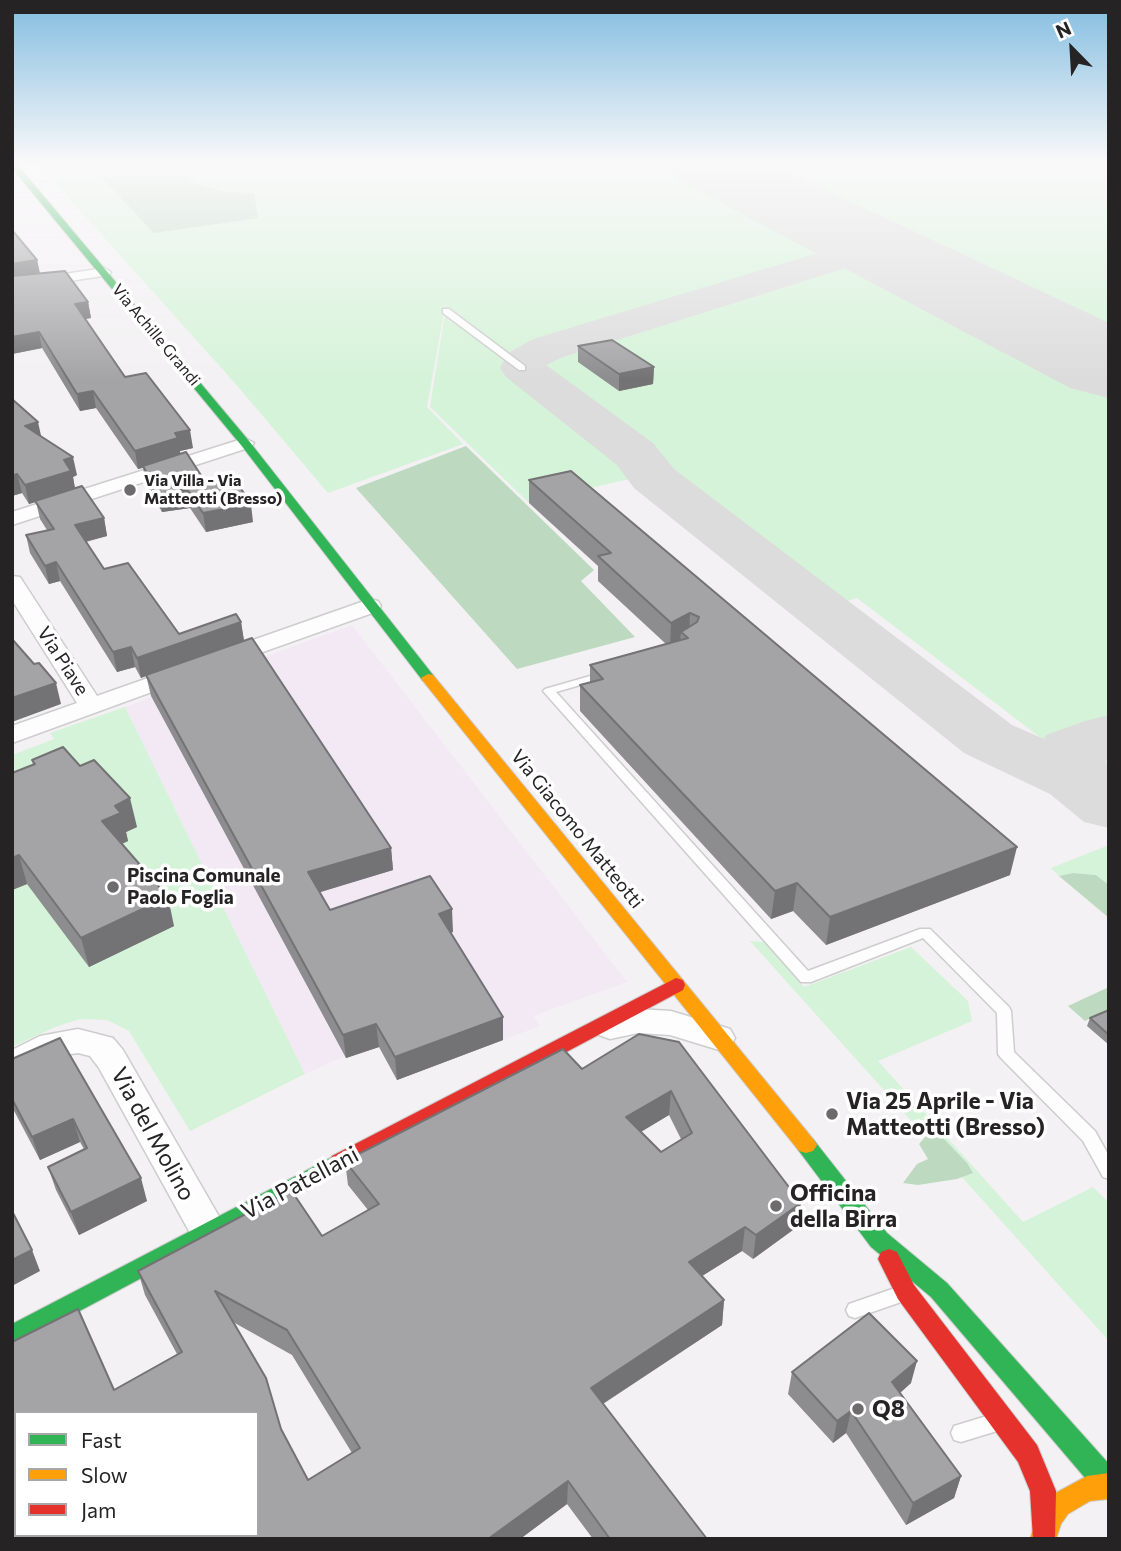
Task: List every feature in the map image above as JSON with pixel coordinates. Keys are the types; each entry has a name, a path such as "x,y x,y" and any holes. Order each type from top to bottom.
{"street":[{"name":"Via Achille Grandi","path":"73,235 245,443"},
{"path":"12,286 104,272"},
{"path":"12,519 245,443"},
{"name":"Via Giacomo Matteotti","path":"245,443 370,606 794,1128 878,1240 906,1292 1028,1454 1043,1491 1043,1536"},
{"name":"Via Piave","path":"12,582 91,705"},
{"path":"12,735 370,606"},
{"name":"Via Patellani","path":"12,1336 676,985"},
{"name":"Via Patellani","path":"587,1031 638,1021 671,1023 719,1038"},
{"name":"Via del Molino","path":"12,1064 52,1045 78,1041 101,1046 111,1059 208,1231"},
{"name":"Via Giacomo Matteotti","path":"878,1240 939,1290 1094,1470 1109,1479"},
{"path":"1043,1536 1059,1505 1087,1489 1109,1486"}],"lane":[{"path":"446,311 522,368"},
{"path":"615,672 549,691 806,978 925,932 1004,1011 1006,1054 1089,1136 1109,1172"},
{"path":"855,1310 906,1292"},
{"path":"961,1433 1005,1420"}],"shaded area":[{"path":"352,625 627,982 533,1016 540,1026 397,1080 379,1047 335,1060 305,1074 125,707"}],"green space":[{"path":"102,235 816,235 846,251 510,355 445,307 427,407 463,444 328,493 234,382"},
{"path":"882,235 1109,235 1109,345"},
{"path":"859,258 1109,388 1109,779 1064,746 1057,750 857,598 838,604 530,367 535,360 586,340 807,270 812,272"},
{"path":"445,313 647,475 528,502 430,407"},
{"path":"466,446 594,570 581,581 635,637 517,669 356,488"},
{"name":"Piscina Comunale Paolo Foglia","path":"125,707 305,1074 190,1131 129,1031 107,1020 80,1019 55,1027 12,1047 12,755 54,739 50,733"},
{"path":"1109,845 1109,885 1096,875 1073,873 1059,876 1051,868"},
{"path":"1073,873 1096,875 1109,885 1109,918 1059,876"},
{"path":"750,941 764,942 804,987 911,947 968,1001 972,1021 878,1061 1023,1222 1093,1187 1109,1203 1109,1341"},
{"path":"1109,987 1109,1009 1085,1021 1068,1006"},
{"path":"927,1135 943,1138 973,1173 957,1179 918,1185 903,1183 917,1164 928,1159 919,1144"}],"building":[{"path":"12,235 16,235 37,260 12,264"},
{"path":"65,271 88,302 75,304 125,377 146,373 190,430 175,433 178,438 135,451 93,391 77,394 39,332 12,337 12,276"},
{"path":"612,340 654,367 619,374 578,346"},
{"path":"12,399 38,422 25,426 73,457 64,460 71,471 25,485 17,474 12,476"},
{"path":"186,452 206,483 234,478 251,504 203,513 187,489 159,494 143,466"},
{"path":"571,471 1017,847 830,917 797,883 775,891 580,685 603,679 590,665 688,638 681,632 697,622 699,617 690,613 671,623 598,556 611,553 529,480"},
{"path":"82,486 104,518 75,525 104,569 128,563 179,634 236,614 241,622 137,658 131,647 113,652 56,562 45,566 26,535 54,529 35,501"},
{"path":"252,638 391,848 308,872 330,910 430,876 452,909 439,914 503,1017 395,1057 376,1024 343,1035 146,675"},
{"path":"12,639 34,664 39,663 56,683 12,698"},
{"path":"63,747 80,766 94,760 130,798 115,806 121,813 102,821 168,897 81,938 19,855 12,858 12,773 35,764 32,760"},
{"path":"1109,1010 1109,1035 1090,1018"},
{"path":"639,1034 679,1042 801,1203 756,1235 745,1227 689,1262 724,1300 591,1388 707,1539 610,1539 568,1481 488,1539 139,1539 259,1537 259,1411 14,1411 14,1432 12,1342 78,1309 114,1390 182,1352 138,1271 291,1190 322,1236 379,1204 345,1161 563,1049 582,1069","holes":["671,1091 692,1133 661,1152 626,1117","215,1291 287,1330 360,1448 308,1480 281,1429 266,1378"]},
{"path":"60,1038 141,1178 71,1212 48,1167 87,1148 73,1119 32,1137 12,1099 12,1059"},
{"path":"12,1211 32,1250 12,1260"},
{"path":"869,1313 917,1361 892,1382 961,1476 913,1503 851,1411 837,1421 792,1372"},
{"path":"14,1450 14,1537 68,1537 65,1539 12,1539"}],"taxiway":[{"path":"874,247 548,348 529,357 523,362 522,368 635,454 648,467 652,477 988,739 1075,779"},
{"path":"1075,779 1070,750 1109,735"},
{"path":"1075,779 1109,806"}],"runway":[{"path":"850,235 1109,365"}],"traffic: fast":[{"path":"72,235 245,443 428,678"},
{"path":"806,1145 879,1240 939,1290 1095,1470 1109,1479"},
{"path":"12,1336 340,1162"}],"traffic: slow":[{"path":"428,678 806,1145"},
{"path":"1043,1539 1050,1517 1059,1505 1087,1489 1109,1486"}],"traffic: jam":[{"path":"340,1162 676,985"},
{"path":"889,1259 906,1292 1028,1454 1043,1491 1044,1534"}],"place":[{"name":"Via Villa - Via Matteotti (Bresso)","path":"130,490"},
{"name":"Piscina Comunale Paolo Foglia","path":"113,887"},
{"name":"Via 25 Aprile - Via Matteotti (Bresso)","path":"832,1114"},
{"name":"Officina della Birra","path":"776,1206"},
{"name":"Q8","path":"858,1409"}]}
